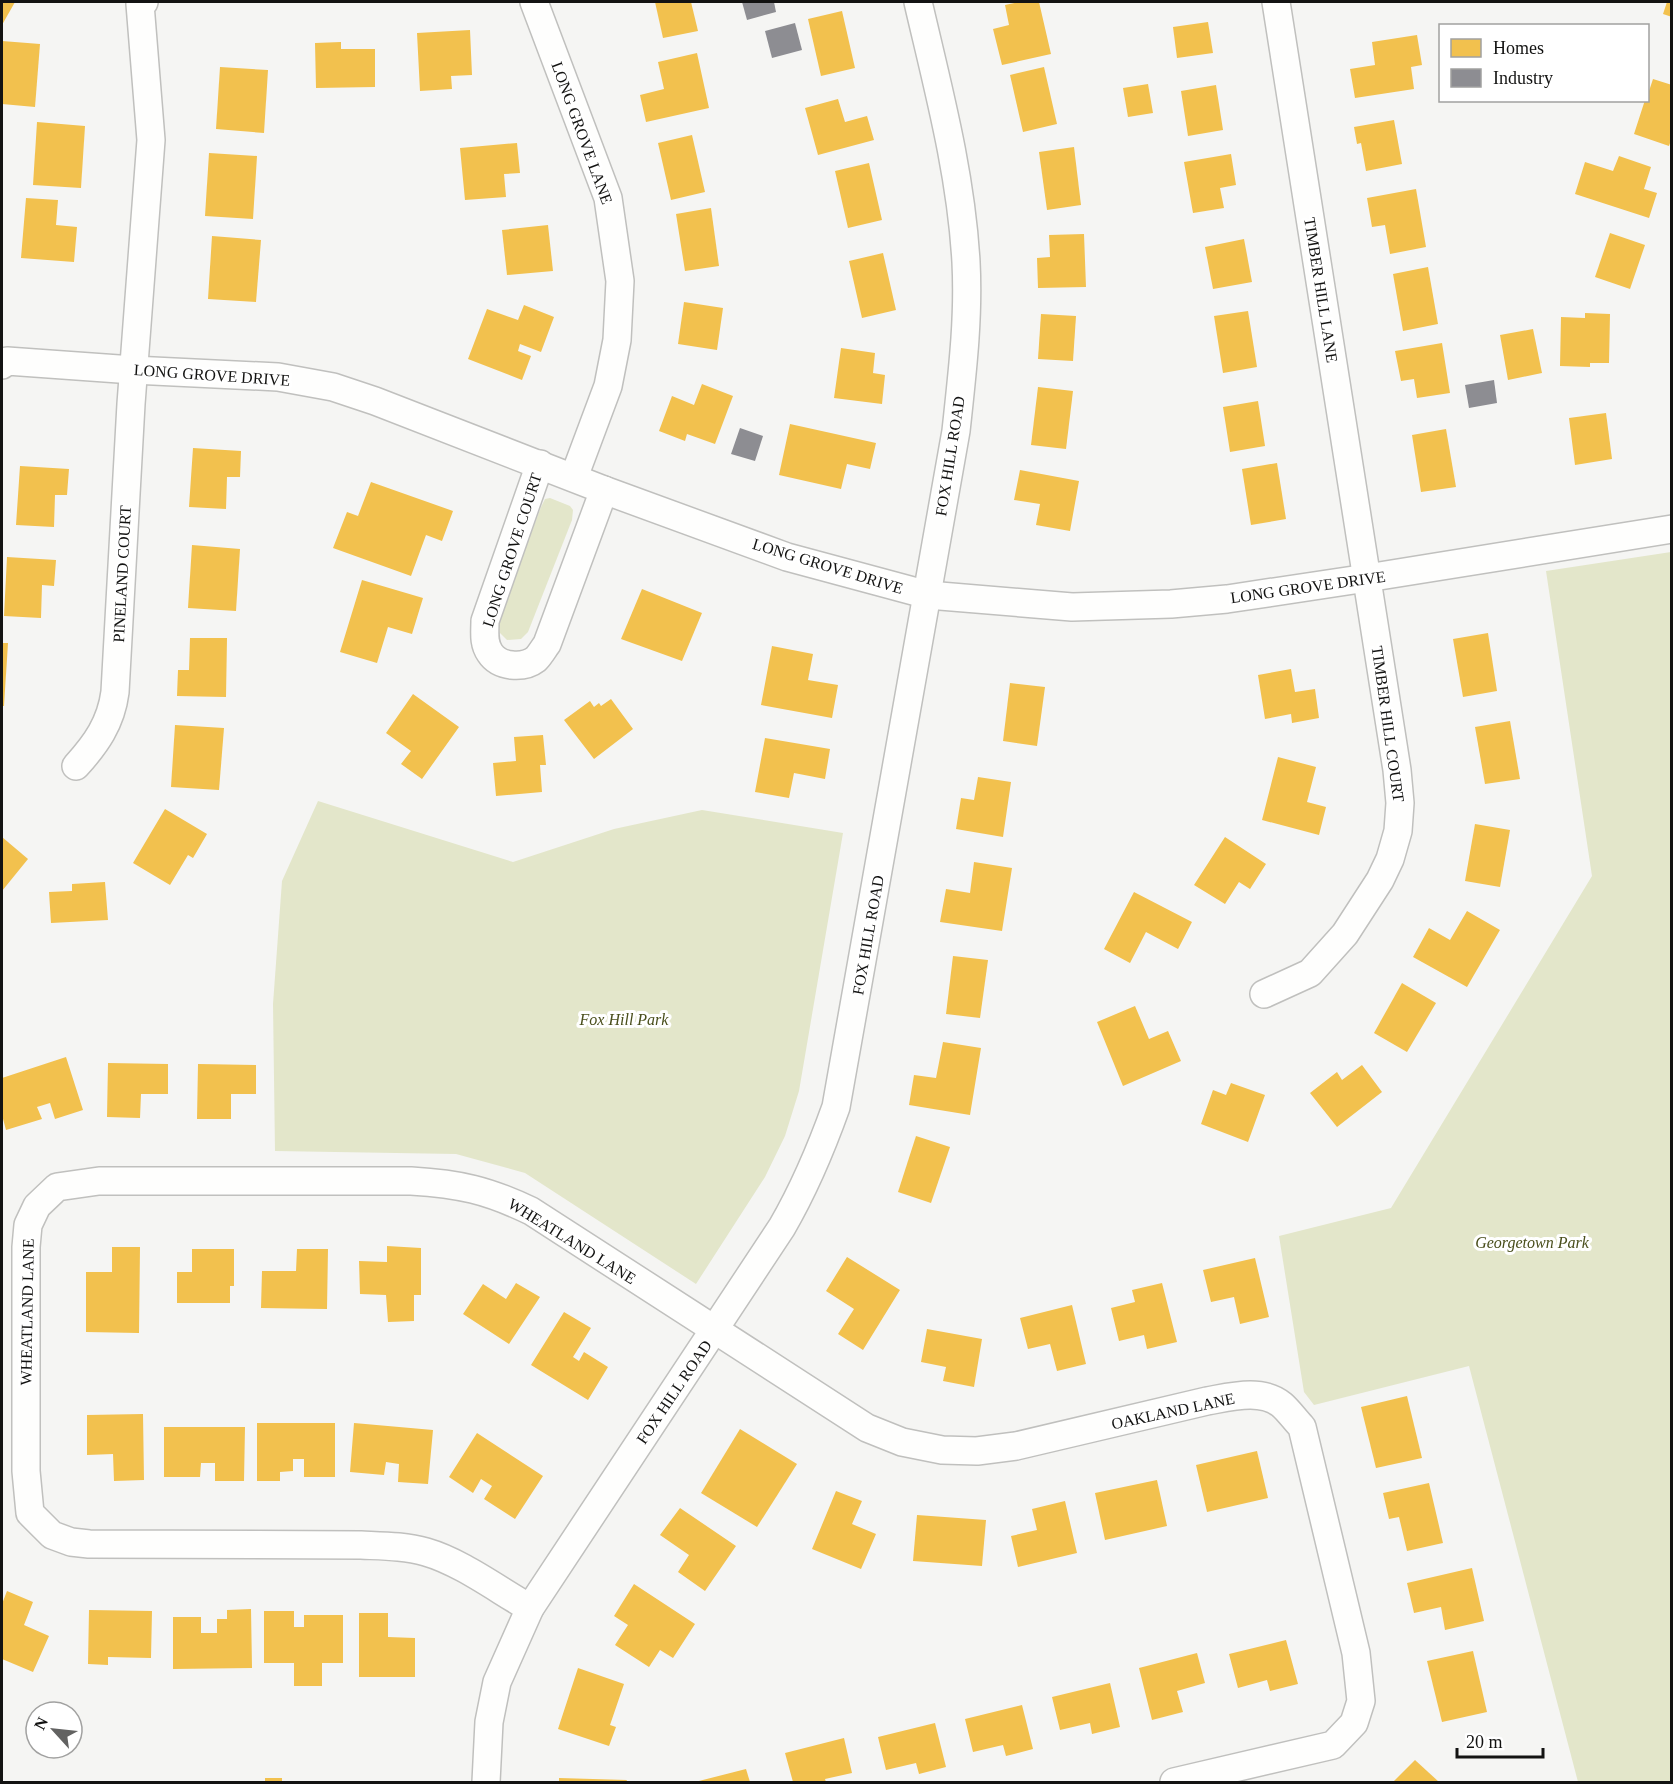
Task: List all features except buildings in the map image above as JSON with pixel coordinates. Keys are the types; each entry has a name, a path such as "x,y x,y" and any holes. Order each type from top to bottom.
{"street":[{"path":"134,370 151,140 140,4 144,2"},
{"name":"LONG GROVE LANE","path":"534,2 608,198 620,281 617,340 608,386 574,477"},
{"name":"FOX HILL ROAD","path":"486,1782 489,1722 497,1682 530,1608 799,1198 822,1148 836,1107 956,431 966,339 966,262 957,176 918,2"},
{"name":"TIMBER HILL LANE","path":"1276,2 1367,578"},
{"name":"LONG GROVE DRIVE","path":"3,360 134,370 278,377 333,387 787,557 928,595 1019,604 1119,607 1227,599 1671,529"},
{"name":"PINELAND COURT","path":"76,766 95,746 107,723 114,699 134,370"},
{"name":"LONG GROVE COURT","path":"540,464 485,621 484,639 490,654 504,664 520,666 536,659 547,644 604,490"},
{"name":"TIMBER HILL COURT","path":"1264,994 1311,973 1341,939 1380,880 1390,859 1398,831 1400,803 1397,770 1367,578"},
{"name":"WHEATLAND LANE","path":"530,1608 463,1569 428,1553 402,1547 89,1544 70,1542 52,1535 30,1513 26,1471 26,1247 28,1225 37,1206 57,1187 99,1181 411,1181 444,1183 500,1196 531,1211 714,1330"},
{"name":"OAKLAND LANE","path":"714,1330 867,1428 902,1442 942,1450 977,1451 1016,1446 1237,1396 1257,1395 1280,1403 1302,1426 1356,1653 1361,1701 1354,1723 1333,1745 1174,1782"}],"green space":[{"path":"550,498 570,506 573,510 572,520 528,632 521,639 507,640 500,633 498,621 541,507 545,499"},
{"name":"Georgetown Park","path":"1671,552 1671,1782 1578,1782 1469,1366 1314,1405 1304,1392 1279,1236 1391,1208 1592,876 1546,571"},
{"name":"Fox Hill Park","path":"318,801 513,862 614,829 702,810 843,833 799,1091 785,1136 765,1177 696,1284 525,1173 456,1154 275,1151 273,1004 282,881"}]}
